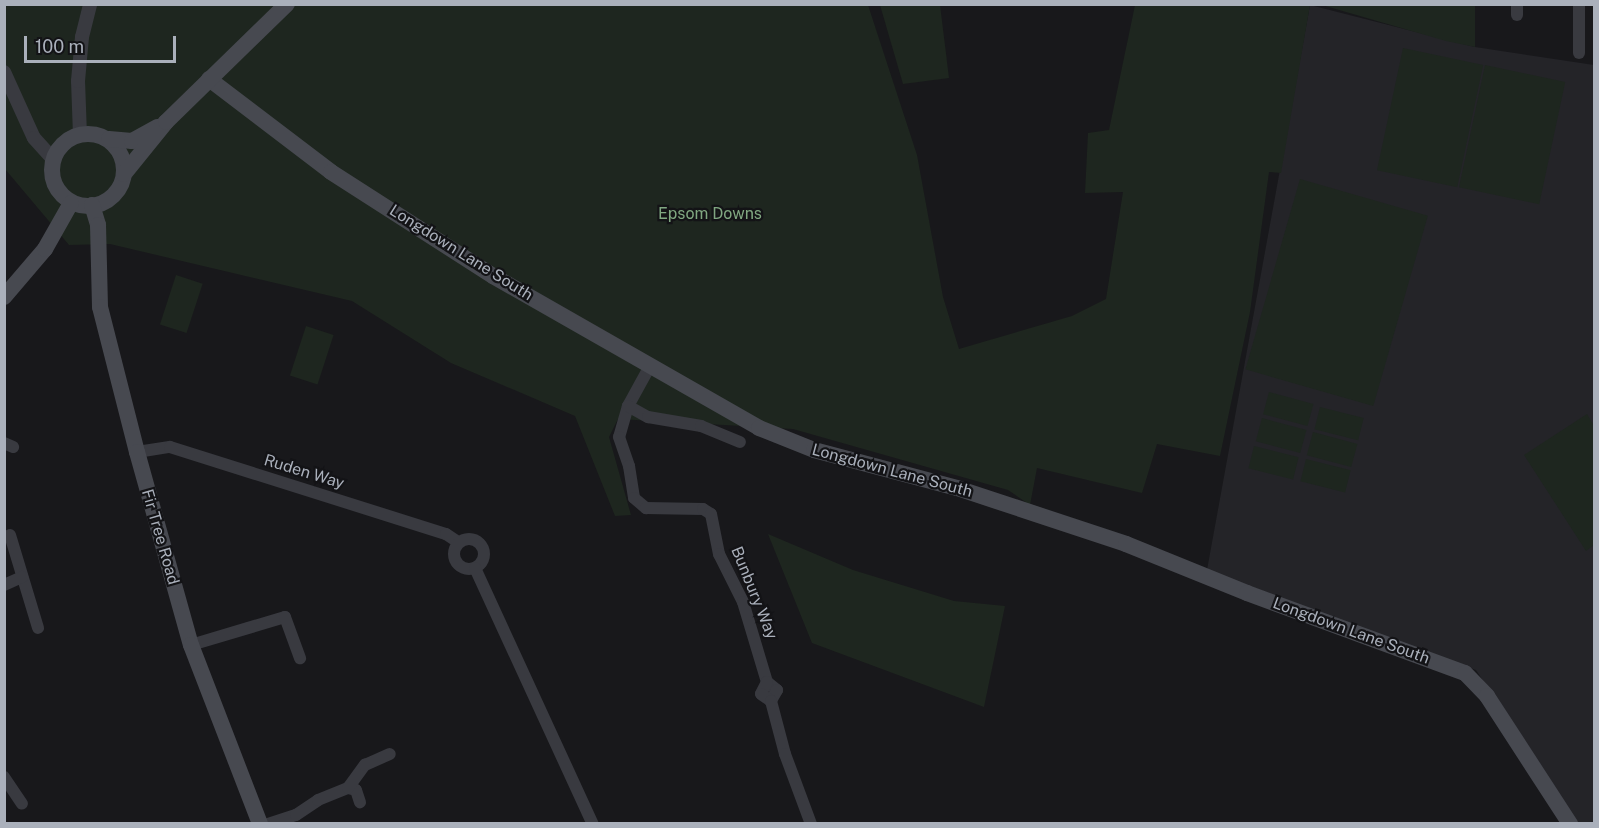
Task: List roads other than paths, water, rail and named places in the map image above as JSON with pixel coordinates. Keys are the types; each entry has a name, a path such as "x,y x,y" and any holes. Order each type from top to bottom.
{"main road":[{"path":"166,122 143,138 108,139 95,134 80,135 62,146 53,159 52,176 71,203 92,205 113,196 124,174 166,122 287,4"},
{"name":"Longdown Lane South","path":"209,79 332,172 493,276 759,428 814,450 930,480 1057,520 1465,673 1487,696 1570,824"},
{"path":"108,139 122,158 124,174"},
{"name":"Fir Tree Road","path":"98,240 113,196"},
{"path":"6,294 45,249 71,203"},
{"name":"Fir Tree Road","path":"92,205 98,240 100,307 136,452 191,645 260,824"}],"street":[{"path":"80,135 78,81 82,37 90,4"},
{"path":"1579,4 1579,53"},
{"path":"4,72 34,138 53,159"},
{"name":"Bunbury Way","path":"650,366 628,406 619,437 629,466 634,498 646,508 703,509 711,514 719,554 743,602 767,682 777,690 771,701 785,754 811,824"},
{"path":"628,406 648,417 701,426 740,442"},
{"name":"Ruden Way","path":"136,452 170,447 446,534 458,542 475,539 483,547 484,559 475,568"},
{"path":"10,535 38,627"},
{"path":"458,542 454,552 456,562 465,569 475,568 593,824"},
{"path":"4,585 22,577"},
{"path":"191,645 285,617 300,658"},
{"path":"268,824 296,815 318,800 348,788 364,765 390,754"},
{"path":"4,777 22,804"},
{"path":"348,788 356,790 360,802"}],"park label":[{"name":"Epsom Downs","path":"710,214"}]}
